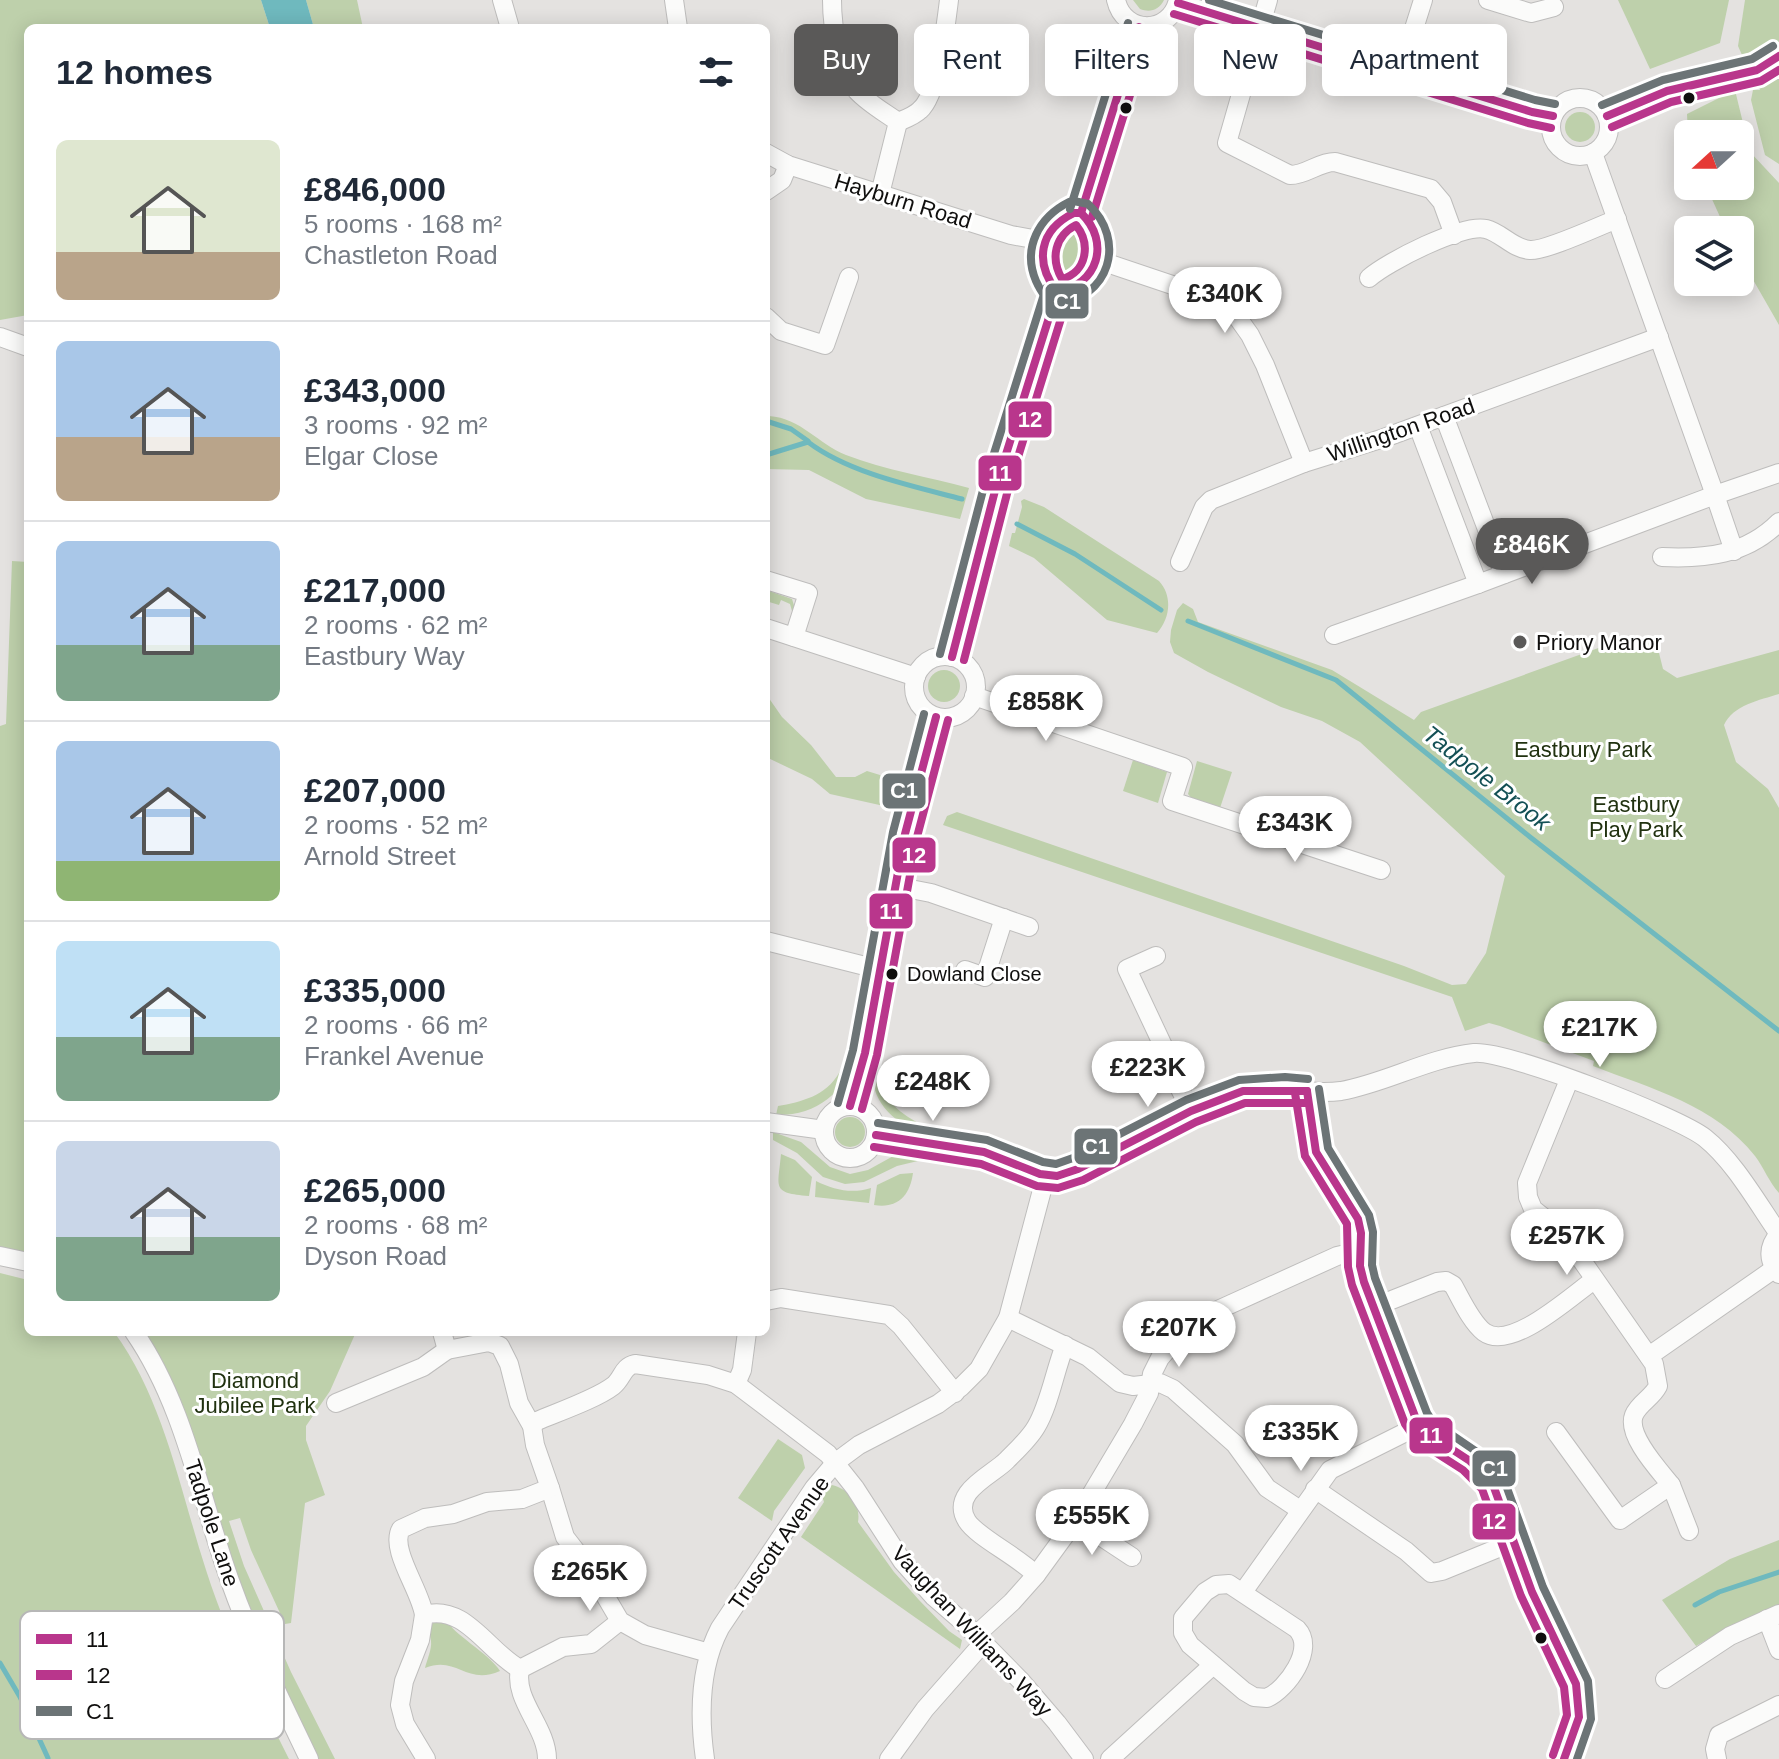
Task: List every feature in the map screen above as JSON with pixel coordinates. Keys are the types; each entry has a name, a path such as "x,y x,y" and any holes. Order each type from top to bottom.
{"street":[{"path":"502,0 509,24"},
{"path":"674,0 677,24"},
{"path":"832,0 835,30 852,84 859,93 898,122"},
{"path":"898,122 919,112 926,102 942,47 949,0"},
{"path":"1116,0 1123,16 1135,24"},
{"path":"1262,24 1268,0"},
{"path":"1415,24 1423,0"},
{"path":"1488,0 1531,13 1554,7"},
{"path":"1159,24 1172,15 1178,2 1242,24"},
{"path":"1757,70 1779,56"},
{"path":"1607,116 1667,91 1757,70 1779,70"},
{"path":"1081,213 1117,96"},
{"path":"1241,96 1227,143 1290,175 1298,175 1321,163 1335,162 1431,189 1442,202 1454,235"},
{"path":"1478,96 1553,116"},
{"path":"1575,98 1594,102 1607,116 1608,133 1600,148 1593,153 1577,156 1561,149 1552,134 1553,116 1559,107 1575,98"},
{"path":"880,194 898,122"},
{"path":"1593,153 1734,551"},
{"name":"Hayburn Road","path":"770,155 788,165 880,194 1011,235 1044,241"},
{"path":"770,188 782,180 788,165"},
{"path":"1081,213 1089,219 1098,238 1095,259 1082,282 1074,288 1057,292 1046,279 1042,260 1044,241 1054,224 1068,215 1081,213"},
{"path":"1369,278 1393,260 1454,235 1483,228 1519,247 1535,250 1617,219"},
{"path":"1095,259 1202,295 1238,318 1265,365 1304,463"},
{"path":"770,321 781,331 825,345 849,277"},
{"path":"952,657 997,483 1057,292"},
{"path":"0,337 24,346"},
{"name":"Willington Road","path":"1180,562 1207,502 1304,463 1418,426 1659,337"},
{"path":"1444,416 1504,574"},
{"path":"1418,426 1478,584"},
{"path":"1334,635 1779,473"},
{"path":"1662,557 1708,558 1734,551 1761,539 1779,522"},
{"path":"770,581 808,593 794,637"},
{"path":"770,629 916,677"},
{"path":"952,657 966,665 972,674 974,696 960,714 951,718 936,717 923,710 918,703 914,689 916,677 929,661 952,657"},
{"path":"974,696 1183,767 1172,801 1381,870"},
{"path":"850,1106 865,1053 905,834 936,717"},
{"path":"895,886 931,893 1029,927"},
{"path":"965,970 985,977 1004,918"},
{"path":"770,942 881,970"},
{"path":"1156,956 1127,969 1191,1111"},
{"path":"876,1135 984,1152 1046,1175 1064,1175 1191,1111 1243,1091 1349,1089 1475,1053 1506,1057 1673,1120 1705,1138 1728,1163 1779,1234 1770,1250 1777,1271 1649,1356"},
{"path":"1569,1080 1526,1190 1533,1209 1562,1232 1657,1371 1658,1386 1637,1409 1633,1426 1638,1441 1671,1485 1689,1531"},
{"path":"1307,1091 1316,1152 1358,1219 1364,1282 1420,1425 1433,1438 1485,1473 1499,1500 1532,1592 1576,1684 1579,1717 1564,1759"},
{"path":"850,1106 867,1111 876,1135 869,1149 847,1158 828,1145 824,1130 835,1110 850,1106"},
{"path":"770,1123 824,1130"},
{"name":"Truscott Avenue","path":"705,1759 702,1699 709,1653 720,1628 814,1488 836,1462 859,1445 926,1412 955,1393 979,1369 1008,1318 1046,1175"},
{"path":"889,1759 980,1638 1036,1575 1076,1520 1133,1424 1160,1358 1194,1321 1337,1256 1359,1251"},
{"path":"0,1256 24,1261"},
{"path":"1374,1307 1446,1281 1453,1285 1484,1332 1506,1338 1594,1280"},
{"path":"770,1300 781,1298 889,1315 955,1393"},
{"path":"1008,1318 1088,1357 1120,1383 1133,1386 1160,1383 1173,1389 1242,1450 1267,1488 1300,1510"},
{"name":"Tadpole Lane","path":"137,1336 151,1355 166,1386 243,1611"},
{"path":"532,1426 608,1389 619,1380 626,1367 635,1364 708,1375 736,1384 742,1370 746,1336"},
{"path":"336,1403 412,1372 445,1341 489,1342 500,1346 509,1364 519,1403 532,1426 535,1445 565,1537 589,1568 620,1621 645,1635 709,1653"},
{"path":"1036,1575 974,1529 965,1517 964,1506 976,1484 1004,1464 1035,1428 1065,1345"},
{"name":"Vaughan Williams Way","path":"736,1384 836,1462 902,1561 1042,1704 1084,1759"},
{"path":"1243,1592 1315,1489 1334,1467 1420,1425"},
{"path":"1556,1432 1620,1520 1671,1485"},
{"path":"426,1759 405,1724 400,1705 404,1681 420,1640 424,1615 397,1536 401,1529 425,1518 453,1514 487,1502 522,1499 550,1488"},
{"path":"1315,1489 1406,1551 1431,1573 1513,1542"},
{"path":"1076,1520 1132,1557"},
{"path":"1229,1584 1243,1592 1297,1629 1304,1639 1304,1653 1281,1688 1271,1697 1261,1699 1249,1694 1213,1665 1185,1639 1183,1618 1205,1592 1216,1585 1229,1584"},
{"path":"424,1615 441,1612 461,1620 520,1669"},
{"path":"1665,1679 1730,1636 1773,1617 1779,1650"},
{"path":"520,1669 563,1647 591,1644 620,1621"},
{"path":"1110,1759 1213,1665"},
{"path":"520,1669 520,1687 545,1742 547,1759"},
{"path":"1717,1759 1715,1741 1719,1735 1779,1705"},
{"name":"Tadpole Lane","path":"284,1706 309,1759"}],"green space":[{"path":"0,0 261,0 269,24 24,24 24,316 0,320"},
{"path":"306,0 357,0 362,24 313,24"},
{"path":"1133,0 1164,0 1154,10 1147,11 1140,9"},
{"path":"1618,0 1729,0 1720,43 1650,69"},
{"path":"1745,0 1779,0 1779,42 1742,55 1738,46"},
{"path":"1779,77 1779,164 1765,155 1751,100 1753,90 1760,90 1757,81"},
{"path":"1735,90 1742,120 1687,120 1687,114"},
{"path":"1580,112 1591,116 1595,127 1591,138 1580,142 1569,138 1565,127 1569,116"},
{"path":"1754,156 1779,183 1779,325 1754,281 1754,216 1720,216 1712,200 1754,200"},
{"path":"1075,227 1083,240 1082,255 1075,269 1064,279 1054,266 1054,250 1062,236"},
{"path":"770,416 791,421 846,455 969,488 960,519 866,499 809,470 770,469"},
{"path":"1024,499 1044,507 1159,581 1166,593 1168,607 1165,621 1157,633 1107,620 1034,558 1009,546"},
{"path":"12,561 24,562 24,1253 0,1247 0,726 6,724"},
{"path":"770,591 792,599 796,612 792,611 790,604 781,600 779,605 770,602"},
{"path":"1183,603 1193,609 1198,622 1332,670 1414,720 1421,712 1629,637 1657,645 1663,669 1677,678 1779,650 1779,694 1740,708 1724,725 1736,762 1768,789 1779,808 1779,1193 1739,1138 1702,1111 1660,1091 1593,1066 1594,1061 1500,1026 1489,1023 1465,1031 1452,997 943,825 947,816 957,812 1452,985 1466,984 1486,953 1505,876 1360,742 1322,721 1281,707 1174,653 1170,642 1171,630 1177,610"},
{"path":"944,670 956,674 960,686 956,698 944,702 932,698 928,686 932,674"},
{"path":"770,700 836,777 855,777 867,771 880,775 889,785 884,806 830,794 812,779 770,759"},
{"path":"1133,760 1167,772 1158,803 1123,791"},
{"path":"1197,761 1232,772 1220,808 1192,799 1188,794"},
{"path":"847,1056 856,1057 851,1070 826,1100 804,1111 776,1115 778,1106 804,1100 827,1087 834,1081"},
{"path":"878,1060 889,1099 920,1124 921,1134 884,1108 872,1078 872,1065"},
{"path":"850,1117 861,1121 865,1132 861,1143 850,1147 839,1143 835,1132 839,1121"},
{"path":"773,1132 801,1142 830,1167 850,1174 868,1170 897,1154 924,1153 922,1160 897,1166 864,1182 845,1184 823,1177 797,1153 773,1140"},
{"path":"781,1154 795,1160 812,1177 809,1196 788,1193 780,1187"},
{"path":"913,1173 909,1188 901,1199 890,1205 874,1205 877,1185 900,1174"},
{"path":"816,1181 843,1190 871,1188 869,1203 815,1197"},
{"path":"0,1273 24,1279 24,1336 117,1336 131,1358 169,1446 220,1611 20,1611 20,1739 279,1739 289,1759 0,1759"},
{"name":"Diamond Jubilee Park","path":"144,1336 354,1336 330,1391 306,1426 306,1440 325,1495 305,1503 291,1623 285,1624 284,1611 279,1611 240,1518 229,1521 264,1611 246,1611"},
{"path":"778,1439 802,1455 805,1468 774,1511 772,1521 738,1498"},
{"path":"832,1485 852,1498 858,1509 858,1522 894,1572 949,1631 962,1640 960,1649 801,1537 824,1502 821,1493"},
{"path":"1779,1540 1779,1607 1736,1623 1696,1646 1662,1600 1730,1559"},
{"path":"447,1620 500,1671 478,1675 445,1665 425,1668 431,1647 430,1628 433,1623"},
{"name":"Diamond Jubilee Park","path":"284,1656 335,1759 315,1759 284,1695"}],"water":[{"path":"261,0 306,0 313,24 269,24"}],"waterway":[{"path":"770,422 791,429 808,441"},
{"name":"Tadpole Brook","path":"770,454 808,442 824,453 862,470 962,499"},
{"name":"Tadpole Brook","path":"1017,524 1075,554 1161,610"},
{"name":"Tadpole Brook","path":"1188,621 1336,680 1530,837 1779,1031"},
{"path":"1695,1605 1719,1592 1779,1572"},
{"path":"0,1663 20,1697"},
{"path":"39,1739 48,1758"}],"transit line":[{"name":"C1","path":"1209,0 1555,104"},
{"name":"11","path":"1178,3 1553,116"},
{"name":"12","path":"1174,14 1551,128"},
{"name":"C1","path":"1070,209 1128,23"},
{"name":"C1","path":"1602,105 1663,80 1752,59 1773,46"},
{"name":"11","path":"1607,116 1667,91 1757,70 1779,56"},
{"name":"12","path":"1612,127 1671,102 1761,81 1779,70"},
{"name":"11","path":"1081,213 1117,96"},
{"name":"12","path":"1092,217 1130,96"},
{"name":"C1","path":"1069,202 1049,216 1032,245 1032,269 1036,281 1055,304 1074,300 1089,291 1100,280 1107,266 1107,234 1100,218 1088,204 1074,201"},
{"name":"11","path":"1074,213 1081,213 1096,237 1096,261 1082,281 1057,292 1045,269 1044,248 1053,228 1074,213"},
{"name":"12","path":"1076,225 1084,240 1084,256 1077,270 1062,279 1056,263 1057,248 1063,235 1076,225"},
{"name":"C1","path":"940,654 986,479 1046,288"},
{"name":"11","path":"952,657 997,483 1057,292"},
{"name":"12","path":"964,660 1009,486 1068,296"},
{"name":"C1","path":"838,1103 853,1050 893,832 924,714"},
{"name":"11","path":"850,1106 865,1053 905,834 936,717"},
{"name":"12","path":"862,1109 877,1055 917,837 948,720"},
{"name":"C1","path":"878,1123 987,1140 1056,1164 1186,1100 1239,1080 1308,1079"},
{"name":"C1","path":"1319,1089 1328,1148 1369,1215 1375,1278 1427,1413 1433,1422 1477,1452 1503,1477 1543,1587 1588,1681 1591,1719 1577,1759"},
{"name":"11","path":"876,1135 984,1152 1040,1174 1057,1176 1078,1169 1191,1111 1243,1091 1307,1091"},
{"name":"11","path":"1307,1091 1316,1152 1358,1219 1361,1233 1360,1266 1364,1282 1416,1419 1424,1431 1470,1461 1492,1482 1532,1592 1576,1684 1579,1717 1564,1759"},
{"name":"12","path":"1295,1093 1305,1156 1347,1224 1348,1267 1352,1285 1405,1424 1416,1440 1463,1470 1482,1489 1521,1596 1564,1687 1567,1715 1553,1755"},
{"name":"12","path":"874,1147 981,1164 1037,1186 1058,1188 1083,1180 1196,1122 1245,1103 1306,1103"}],"place":[{"name":"Priory Manor","path":"1520,642"},
{"name":"Dowland Close","path":"892,974"}],"park label":[{"name":"Eastbury Park","path":"1583,749"},
{"name":"Eastbury Play Park","path":"1636,816"}]}
